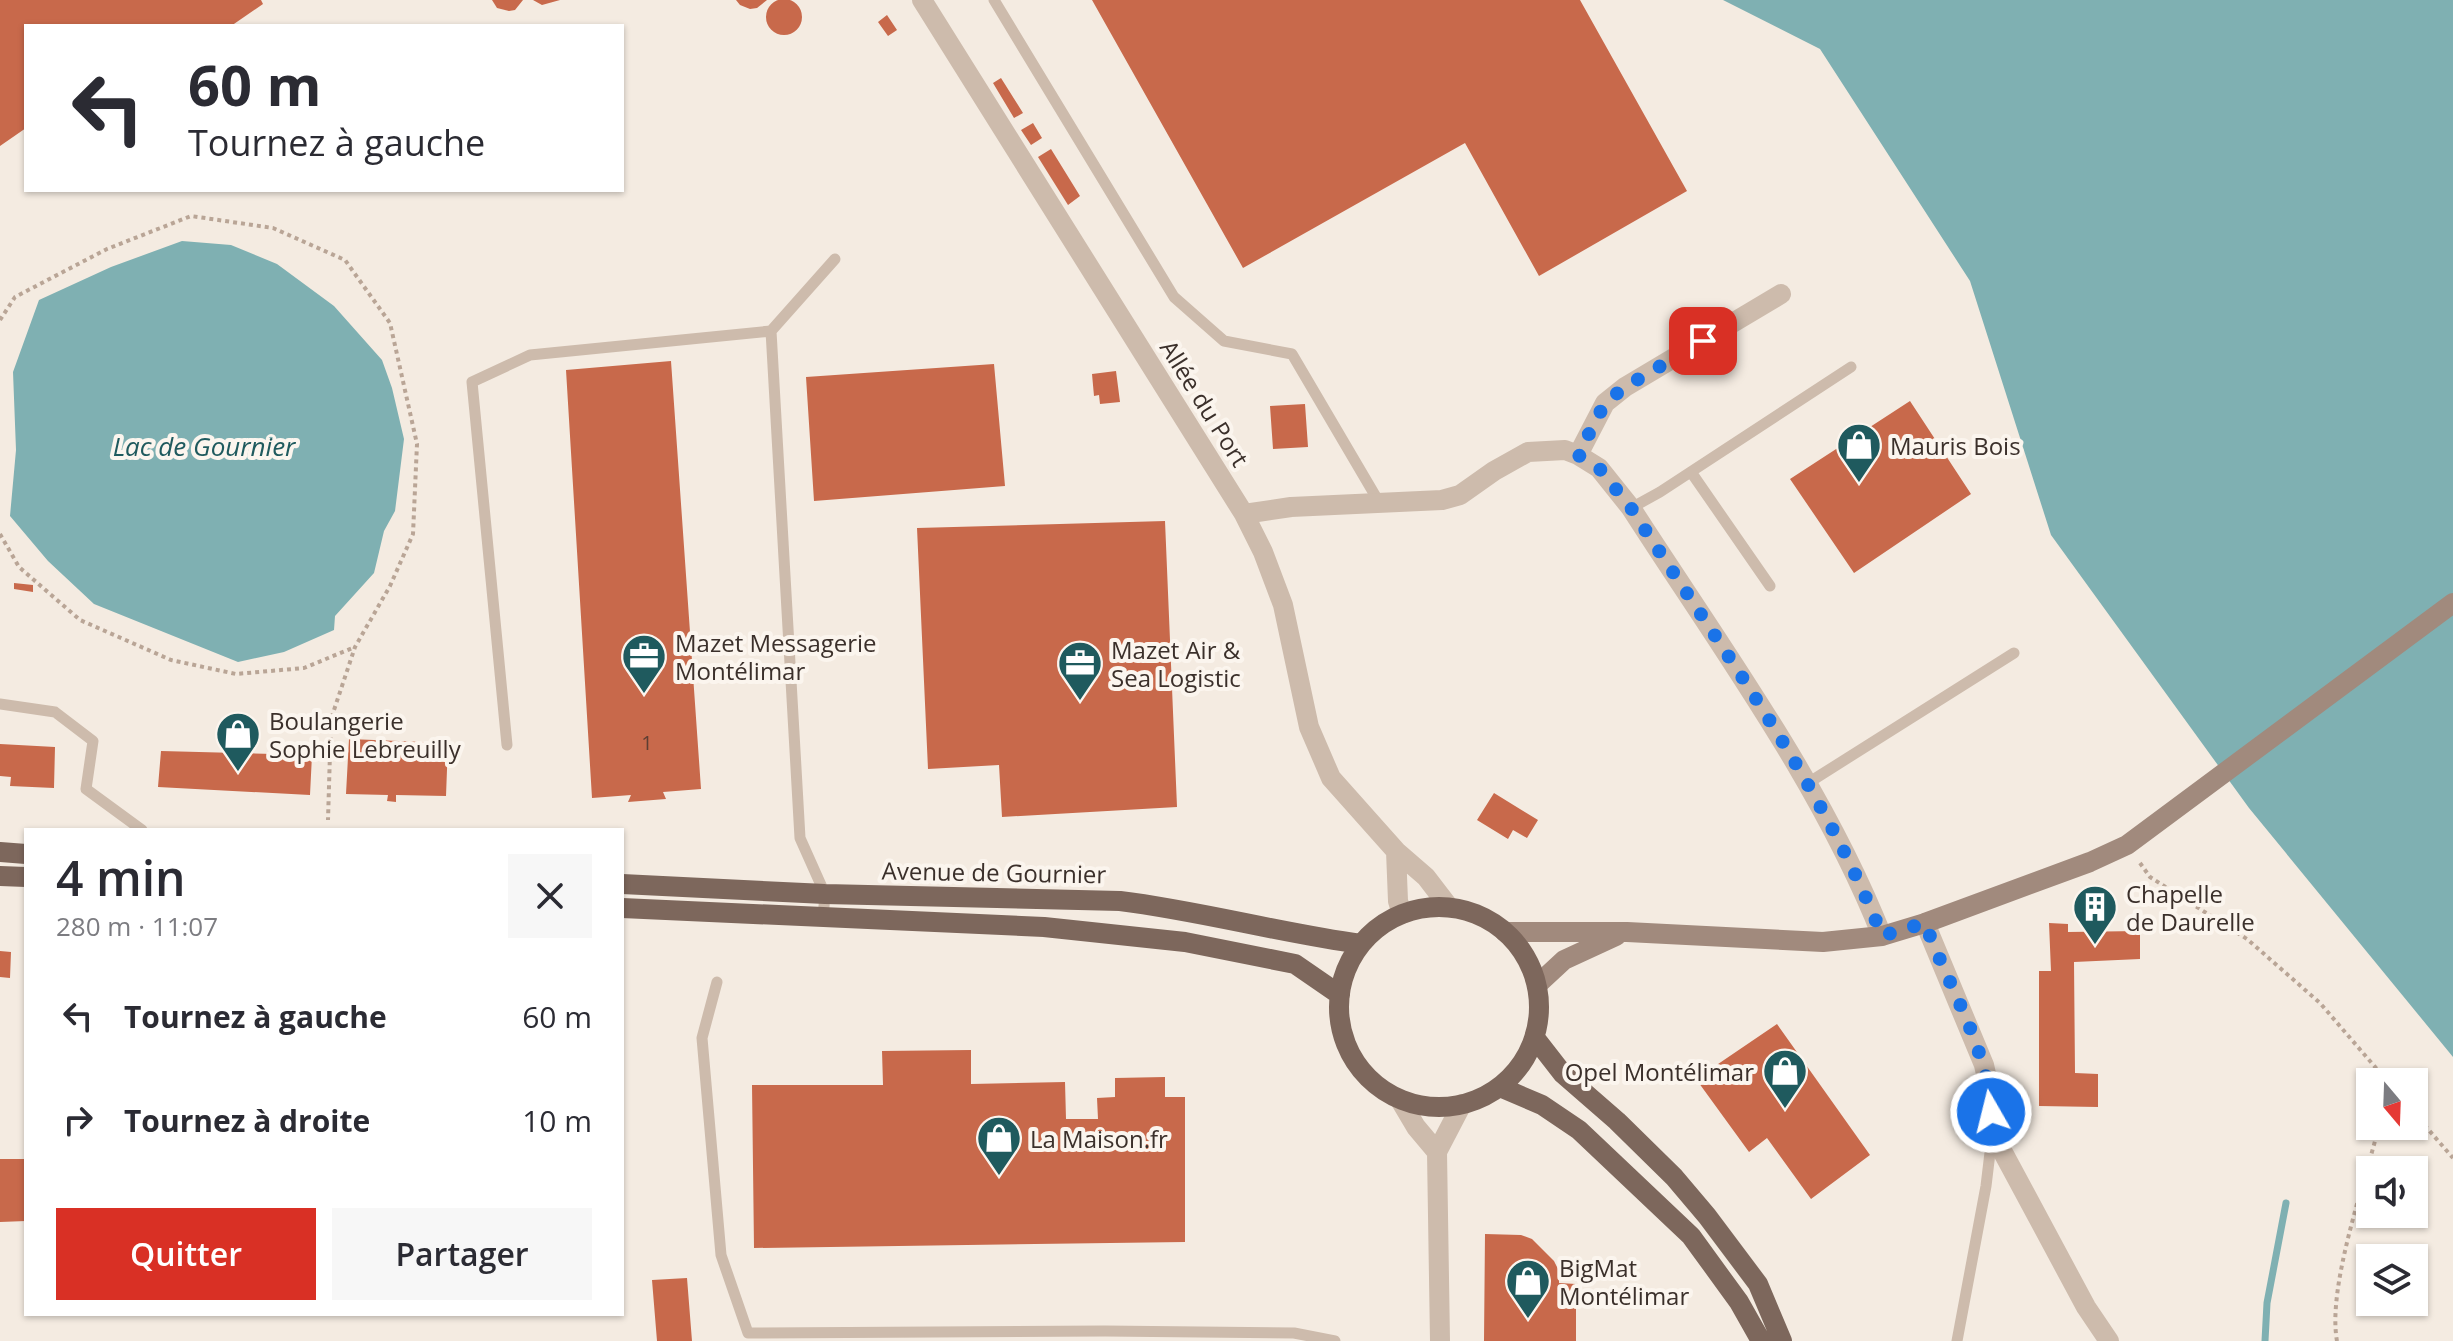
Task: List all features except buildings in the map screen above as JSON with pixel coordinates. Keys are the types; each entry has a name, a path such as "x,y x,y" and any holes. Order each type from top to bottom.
{"main road":[{"path":"0,852 24,854"},
{"path":"0,876 24,877"},
{"name":"Avenue de Gournier","path":"624,884 825,894 1120,901 1212,915 1313,938 1361,944"},
{"path":"1449,907 1483,917 1505,932 1522,950 1537,985 1540,1008 1535,1038 1527,1057 1500,1087 1462,1104 1436,1107 1400,1100 1369,1079 1348,1049 1339,1014 1340,995 1351,960 1361,944 1380,926 1402,914 1449,907"},
{"name":"Avenue de Gournier","path":"624,908 1044,927 1185,942 1295,964 1340,995"},
{"path":"1535,1038 1563,1074 1674,1177 1707,1216 1758,1284 1782,1341"},
{"path":"1500,1087 1542,1105 1579,1130 1691,1236 1739,1302 1761,1341"}],"street":[{"name":"Allée du Port","path":"922,0 1244,514 1263,552 1283,605 1309,727 1331,778 1396,851 1426,877 1449,907"},
{"path":"1578,455 1605,403 1625,387 1781,294"},
{"path":"1244,514 1291,507 1442,500 1460,495 1528,452 1565,450 1599,468 1631,508 1808,783 1859,877 1882,936"},
{"path":"1505,932 1627,932 1823,942 1882,936 1925,923 2090,862 2127,845 2453,603"},
{"path":"1396,851 1398,901 1402,914"},
{"path":"1925,923 1984,1065 1990,1092 1992,1132 2086,1307 2109,1341"},
{"path":"1537,985 1564,960 1627,932"},
{"path":"1400,1100 1416,1127 1437,1152"},
{"path":"1440,1341 1437,1152 1462,1104"}],"lane":[{"path":"994,0 1174,297 1224,341 1292,354 1379,502"},
{"path":"507,745 472,382 530,355 771,331 835,259"},
{"path":"771,331 800,838 825,894 823,918"},
{"path":"1631,508 1851,367"},
{"path":"1691,472 1770,586"},
{"path":"1808,783 2014,653"},
{"path":"0,704 55,712 93,741 86,789 139,828"},
{"path":"717,982 702,1038 721,1255 748,1333 1294,1333 1335,1341"},
{"path":"1957,1341 1986,1186 1992,1132"}],"path":[{"path":"0,320 15,297 107,249 191,216 273,228 345,260 390,323 417,444 413,534 390,586 355,647 331,719 328,820"},
{"path":"0,534 19,567 80,620 171,660 236,674 304,668 355,647"},
{"path":"2127,845 2150,877 2247,939 2320,1003 2376,1068"},
{"path":"2428,1129 2453,1158"},
{"path":"2337,1341 2334,1326 2340,1276 2375,1140"}],"water":[{"path":"1723,0 2453,0 2453,1057 2249,808 2051,535 1970,281 1820,49"},
{"name":"Lac de Gournier","path":"182,241 231,245 277,264 334,306 382,360 404,439 395,511 384,531 374,573 335,616 334,630 284,652 238,662 94,604 48,561 10,516 16,450 13,372 39,300 111,267"}],"waterway":[{"path":"2265,1341 2267,1303 2286,1203"}],"place":[{"name":"Mauris Bois","path":"1859,484"},
{"name":"Mazet Messagerie Montélimar","path":"644,695"},
{"name":"Mazet Air & Sea Logistic","path":"1080,702"},
{"name":"Boulangerie Sophie Lebreuilly","path":"238,773"},
{"name":"Chapelle de Daurelle","path":"2095,946"},
{"name":"Opel Montélimar","path":"1785,1110"},
{"name":"La Maison.fr","path":"999,1177"},
{"name":"BigMat Montélimar","path":"1528,1320"}],"route":[{"path":"1703,341 1625,387 1605,403 1578,455 1599,468 1631,508 1808,783 1859,877 1882,936 1925,923 1984,1065 1991,1112"}]}
